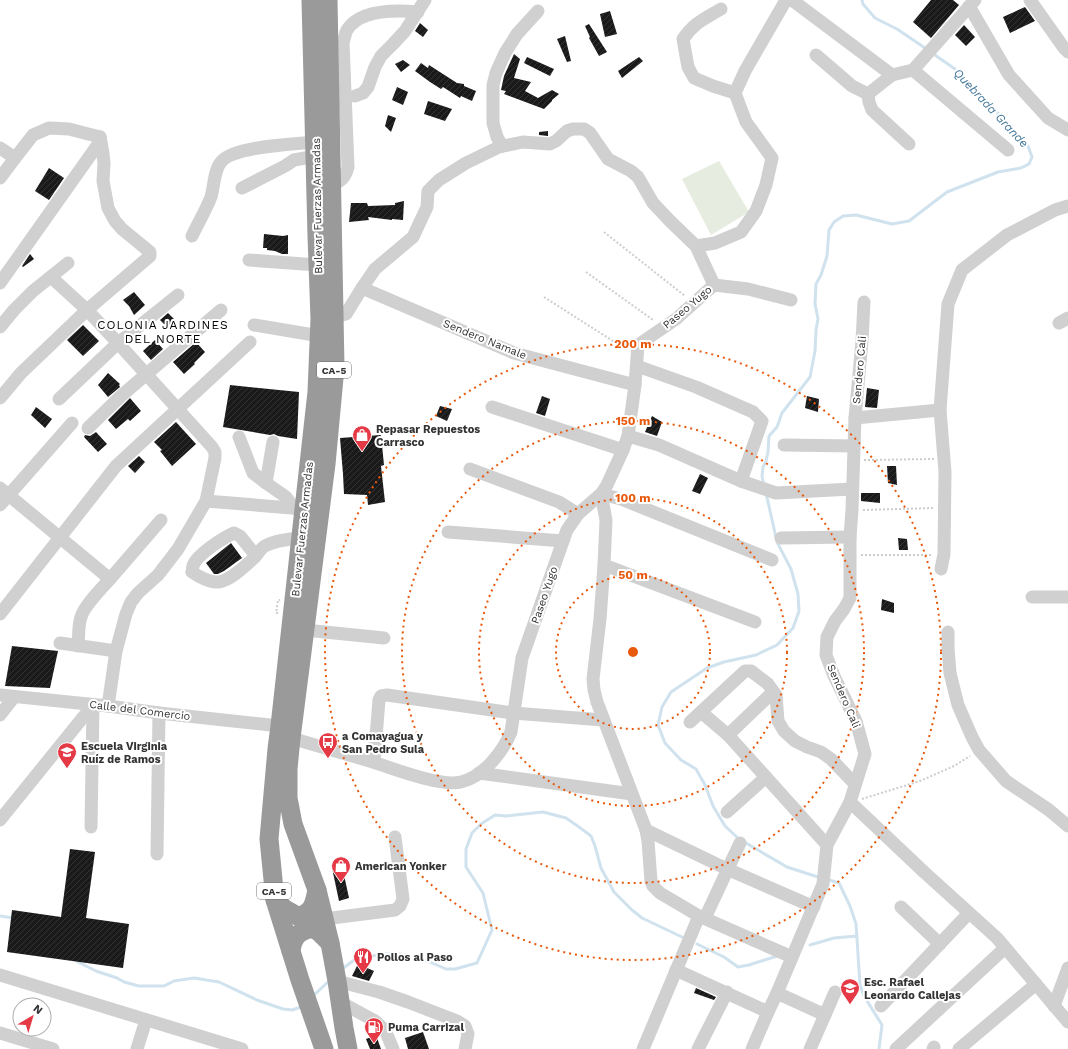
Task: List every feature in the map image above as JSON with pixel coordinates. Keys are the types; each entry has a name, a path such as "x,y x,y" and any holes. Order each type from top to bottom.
{"highway":[{"name":"Bulevar Fuerzas Armadas","path":"311,0 320,336 318,392 299,508 300,538 286,732 288,798 293,824 317,890 330,944 348,1049"},
{"name":"Bulevar Fuerzas Armadas","path":"324,1049 300,980 275,900 269,839 277,749 286,732 305,630 326,464 335,367 332,186 336,42 328,0"},
{"path":"275,900 285,909 299,917 311,910 315,902 317,890"},
{"path":"291,951 292,942 298,933 313,928 330,944"}],"street":[{"path":"355,96 363,93 368,87 375,67 381,56 405,31 425,0"},
{"path":"696,246 715,243 741,232 756,211 766,185 772,158 746,122 735,93 745,71 786,0"},
{"path":"792,0 892,75"},
{"path":"1030,0 1068,52"},
{"path":"868,94 892,75 913,70 972,3 1009,75 1048,118 1068,130"},
{"path":"721,9 700,21 690,29 683,39 688,67 694,78 712,86 735,93"},
{"path":"336,42 352,24 366,16 375,13 405,11 418,12"},
{"path":"502,146 497,137 493,123 493,85 496,72 505,53 517,34 538,11"},
{"path":"816,55 852,86 868,94"},
{"path":"913,70 1008,150"},
{"path":"868,94 872,110 910,144"},
{"path":"0,178 33,135 49,128 69,129 100,137"},
{"name":"Paseo Yugo","path":"286,732 426,779 451,784 467,780 479,773 495,757 508,740 511,732 522,658 567,530 578,514 601,494 607,485 628,436 636,385 638,345 676,319 714,285 696,246 653,203 638,178 631,171 608,159 590,133 584,129 573,129 567,131 556,141 550,144 523,142 499,147 466,163 438,180 428,192 427,208 413,237 375,269 346,314 334,317"},
{"path":"0,283 99,143 100,137"},
{"path":"0,398 21,373 86,310 150,256 150,252 122,229 108,208 103,181 104,164 100,137"},
{"path":"0,148 15,158"},
{"path":"192,236 210,199 217,170 221,162 227,157 237,152 256,149 315,149"},
{"path":"242,188 315,149"},
{"path":"940,569 944,554 945,472 940,410 948,304 962,270 1007,235 1055,210 1068,206"},
{"path":"249,260 318,265"},
{"path":"0,327 33,291 68,263"},
{"path":"51,277 118,343 215,452 206,501 175,553 158,575 138,593 131,602 126,614 116,651 108,706"},
{"path":"714,285 748,289 791,300"},
{"name":"Sendero Namale","path":"362,288 514,353 636,385"},
{"path":"59,399 118,343 178,295"},
{"name":"Sendero Cali","path":"752,1049 823,884 827,845 850,802 865,754 856,721 834,676 826,654 827,637 835,620 844,609 850,598 850,537 853,460 864,302"},
{"path":"88,428 147,374 221,310"},
{"path":"254,325 320,336"},
{"path":"0,614 116,466 250,342"},
{"path":"638,361 753,412 762,421 741,481"},
{"path":"492,407 623,450"},
{"path":"855,418 940,410"},
{"path":"72,423 3,496 60,538 110,579"},
{"path":"628,436 659,445 741,481 776,493 852,489"},
{"path":"238,437 253,473 299,508"},
{"path":"266,483 273,442"},
{"path":"784,445 854,446"},
{"path":"470,469 559,502 578,514"},
{"path":"772,560 620,499 601,494 606,520 600,619 593,679 594,690 603,720 646,830 651,881 653,886 660,894 702,917 792,957"},
{"path":"206,501 299,508"},
{"path":"78,646 79,627 84,610 161,520"},
{"path":"448,532 563,541"},
{"path":"256,556 240,536 234,533 200,556 193,565 192,572 202,579 219,582 230,578 256,556 264,546 282,540 300,538"},
{"path":"782,538 850,537"},
{"path":"604,565 755,622"},
{"path":"1032,597 1068,598"},
{"path":"305,630 384,638"},
{"path":"948,632 950,673 958,705 979,750 1006,781 1049,810 1068,826"},
{"path":"60,643 116,651"},
{"path":"690,722 745,671 751,671 768,684 776,695 778,721 784,731 794,741 821,752 831,759 855,784"},
{"path":"728,735 773,692"},
{"name":"Calle del Comercio","path":"0,695 93,704 286,732"},
{"path":"374,762 379,700 381,696 387,695 513,713 603,720"},
{"path":"0,715 14,697"},
{"path":"0,820 93,704"},
{"path":"91,827 93,704"},
{"path":"701,712 728,735 827,845"},
{"path":"158,854 159,713"},
{"path":"479,773 632,794"},
{"path":"727,812 766,777"},
{"path":"850,802 997,938 1068,1022"},
{"path":"646,830 727,869 814,907"},
{"path":"324,919 394,910 400,906 403,899 395,837"},
{"path":"643,1049 676,970 740,843"},
{"path":"900,907 940,944"},
{"path":"881,1006 969,913"},
{"path":"896,1049 1005,948"},
{"path":"1054,1006 1068,968"},
{"path":"676,970 768,1012"},
{"path":"0,975 242,1049"},
{"path":"337,980 380,992 457,1021 465,1026 468,1034 465,1049"},
{"path":"959,1049 1036,984"},
{"path":"698,1049 727,992"},
{"path":"810,1049 835,992"},
{"path":"777,993 825,1015"},
{"path":"340,1002 375,1021 385,1030 393,1049"},
{"path":"137,1049 146,1020"},
{"path":"0,1032 53,1049"}],"path":[{"path":"604,232 694,303"},
{"path":"586,272 664,328"},
{"path":"544,296 638,361"},
{"path":"853,460 944,458"},
{"path":"852,510 944,508"},
{"path":"850,555 944,554"},
{"path":"850,802 920,781 954,766 979,750"}],"shaded area":[{"path":"719,161 749,212 711,235 682,179"}],"building":[{"path":"931,0 953,0 959,5 931,38 913,22"},
{"path":"1025,7 1035,21 1010,33 1003,17"},
{"path":"610,11 617,34 605,37 600,14"},
{"path":"420,23 428,30 423,37 415,31"},
{"path":"589,24 607,52 599,56 589,38 590,37 585,26"},
{"path":"964,25 975,37 966,46 955,35"},
{"path":"565,36 571,61 567,62 557,39"},
{"path":"514,54 520,59 514,78 531,82 525,91 538,98 552,90 559,94 544,109 504,94 506,91 501,90 504,76"},
{"path":"527,57 554,69 550,76 524,63"},
{"path":"639,57 643,61 622,78 618,71"},
{"path":"403,60 410,65 401,72 395,64"},
{"path":"421,63 428,68 429,65 457,83 464,84 464,86 476,91 472,101 461,96 460,98 443,87 441,89 415,71"},
{"path":"397,87 408,92 403,105 392,100"},
{"path":"428,101 452,109 445,121 424,114"},
{"path":"388,115 396,118 391,132 385,126"},
{"path":"548,131 548,136 539,135 539,132"},
{"path":"49,168 64,178 49,200 35,191"},
{"path":"404,201 403,220 368,217 369,220 349,222 351,203 367,203 368,206 395,205 395,203"},
{"path":"264,234 283,236 288,235 288,254 282,254 267,250 267,248 263,248"},
{"path":"30,254 34,259 23,267 22,266"},
{"path":"134,292 145,305 134,315 129,306 123,300"},
{"path":"168,313 176,321 168,328 160,320"},
{"path":"83,325 99,341 83,356 67,340"},
{"path":"155,340 163,349 151,360 143,351"},
{"path":"196,342 205,352 184,374 173,362"},
{"path":"108,373 120,384 120,387 108,397 98,385"},
{"path":"230,385 299,392 297,439 274,434 270,435 223,427"},
{"path":"867,388 879,390 877,408 865,407"},
{"path":"542,396 550,399 545,416 536,413"},
{"path":"807,396 819,399 818,412 805,408"},
{"path":"130,398 141,411 130,421 128,419 116,429 108,420"},
{"path":"440,406 452,409 447,421 436,416"},
{"path":"36,407 52,419 45,428 31,415"},
{"path":"652,416 662,422 657,436 645,432"},
{"path":"176,422 196,444 172,466 160,451 162,450 154,442"},
{"path":"96,432 107,444 98,452 84,437 85,435 90,436"},
{"path":"381,435 384,465 381,466 385,502 368,505 367,495 344,494 340,438"},
{"path":"139,456 145,462 135,473 128,466"},
{"path":"887,466 896,466 897,485 888,483"},
{"path":"700,474 708,478 700,494 692,491"},
{"path":"861,493 880,493 880,503 861,501"},
{"path":"898,538 907,539 908,550 899,550"},
{"path":"231,543 242,558 224,571 214,574 206,563"},
{"path":"882,599 894,603 894,613 881,610"},
{"path":"12,646 58,651 50,688 5,686"},
{"path":"70,849 95,852 86,918 129,924 123,968 7,952 12,910 61,917"},
{"name":"American Yonker","path":"342,866 349,898 339,901 332,868"},
{"name":"Pollos al Paso","path":"358,964 374,971 369,981 352,976"},
{"path":"696,988 716,997 714,1000 694,993"},
{"path":"423,1032 429,1049 408,1049 405,1038"},
{"name":"Puma Carrizal","path":"376,1035 381,1049 370,1049 366,1039"}],"waterway":[{"name":"Quebrada Grande","path":"862,0 863,4 875,18 897,29 928,50"},
{"name":"Quebrada Grande","path":"764,486 762,476 763,467 768,452 769,436 777,427 782,413 810,377 815,351 818,319 815,304 816,284 821,275 827,256 829,230 834,222 843,216 856,215 892,224 909,221 947,192 998,172 1021,168 1029,164 1032,157 1028,146 987,101 955,69 932,53"},
{"name":"Quebrada Grande","path":"766,493 777,542 791,569 798,594 799,611 793,628 777,645 756,655 724,662 707,668 671,692 662,707 658,725 665,743 681,760 696,769 705,785 713,806 725,826 739,839 787,867 821,878"},
{"path":"342,969 357,958 386,954 400,954 413,957 446,969 455,969 477,963 492,930 483,893 466,867 466,849 472,833 481,824 495,815 506,816 543,812 566,818 591,836 601,868 614,892 642,918 682,937"},
{"name":"Quebrada Grande","path":"826,879 839,883 850,906 856,924 860,985 864,996 882,1025 879,1049"},
{"path":"0,916 13,918"},
{"path":"810,945 834,938 857,936"},
{"path":"697,944 724,957 738,967 777,956"},
{"path":"75,959 96,971 139,986 164,986 174,981 194,978 219,982 257,1000 283,1009 292,1010 303,1005"},
{"path":"313,996 329,981"}],"place":[{"name":"Repasar Repuestos Carrasco","path":"362,452"},
{"name":"a Comayagua y San Pedro Sula","path":"328,759"},
{"name":"Escuela Virginia Ruíz de Ramos","path":"67,769"},
{"name":"American Yonker","path":"341,883"},
{"name":"Pollos al Paso","path":"363,974"},
{"name":"Esc. Rafael Leonardo Callejas","path":"850,1005"},
{"name":"Puma Carrizal","path":"374,1044"}],"district":[{"name":"COLONIA JARDINES DEL NORTE","path":"163,332"}]}
